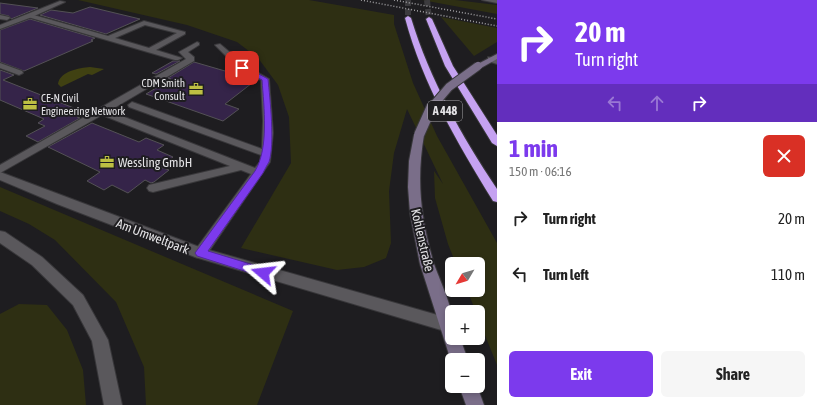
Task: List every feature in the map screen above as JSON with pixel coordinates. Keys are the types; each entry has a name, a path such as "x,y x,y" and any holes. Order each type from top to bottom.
{"highway":[{"name":"A 448","path":"408,18 422,64 432,86 454,128 497,198"},
{"name":"A 448","path":"429,19 449,66 497,143"}],"street":[{"path":"485,0 497,1"},
{"path":"0,27 30,16 61,1"},
{"path":"30,16 178,58"},
{"path":"0,17 7,18"},
{"path":"109,38 144,23 183,33 150,50"},
{"path":"0,170 191,59 183,52 197,44"},
{"path":"200,253 258,173 265,162 266,154 268,110 265,79 242,68 218,45"},
{"name":"Kohlenstraße","path":"445,316 427,264 415,216 413,182 416,145 423,121 438,97 452,83 478,66 495,59"},
{"path":"0,65 19,73"},
{"path":"132,105 266,154"},
{"path":"101,111 258,173"},
{"path":"153,188 241,167"},
{"name":"Am Umweltpark","path":"0,176 60,201 200,253 445,332"},
{"path":"0,236 37,261 78,300 100,340 113,405"},
{"path":"471,393 475,405"}],"green space":[{"path":"78,0 309,0 394,15 394,24 413,83 437,136 497,243 497,365 485,335 485,305 473,305 470,297 485,297 485,257 453,257 435,198 434,171 443,184 407,109 394,153 389,191 391,243 386,258 364,267 337,270 241,248 291,163 289,117 278,85 258,58 237,42 187,25"},
{"path":"422,0 455,0 497,5 497,14"},
{"path":"441,17 497,28 497,42 474,56"},
{"path":"0,187 293,311 257,405 146,405 144,367 116,302 55,240 29,224 0,211"},
{"path":"19,304 47,305 67,330 83,370 86,405 0,405 0,314"}],"shaded area":[{"path":"90,67 104,69 92,75 88,74 61,87 58,84 59,80 66,73 76,69"}],"building":[{"path":"0,3 38,8 11,19 9,16 0,14"},
{"path":"90,7 140,19 106,34 40,15 51,10 73,13"},
{"path":"30,19 95,38 91,40 93,41 24,71 0,62 0,30"},
{"path":"173,61 180,61 156,74 152,73"},
{"path":"194,62 256,80 225,104 239,109 223,121 146,94 171,79 168,78"},
{"path":"0,70 14,75 3,80 84,112 77,117 80,118 38,142 26,136 45,126 38,123 44,119 0,100"},
{"path":"92,123 139,142 146,138 164,145 157,150 173,157 160,167 169,170 154,182 151,183 145,180 128,193 112,185 104,190 87,181 100,172 48,147"}],"tunnel":[{"path":"408,0 408,18"},
{"path":"427,0 429,19"}],"railway":[{"path":"361,0 497,26"},
{"path":"394,0 497,19"}],"place":[{"name":"CDM Smith Consult","path":"196,89"},
{"name":"CE-N Civil Engineering Network","path":"30,104"},
{"name":"Wessling GmbH","path":"107,162"}],"route":[{"path":"242,68 265,79 268,110 265,162 200,253 263,273"}]}
